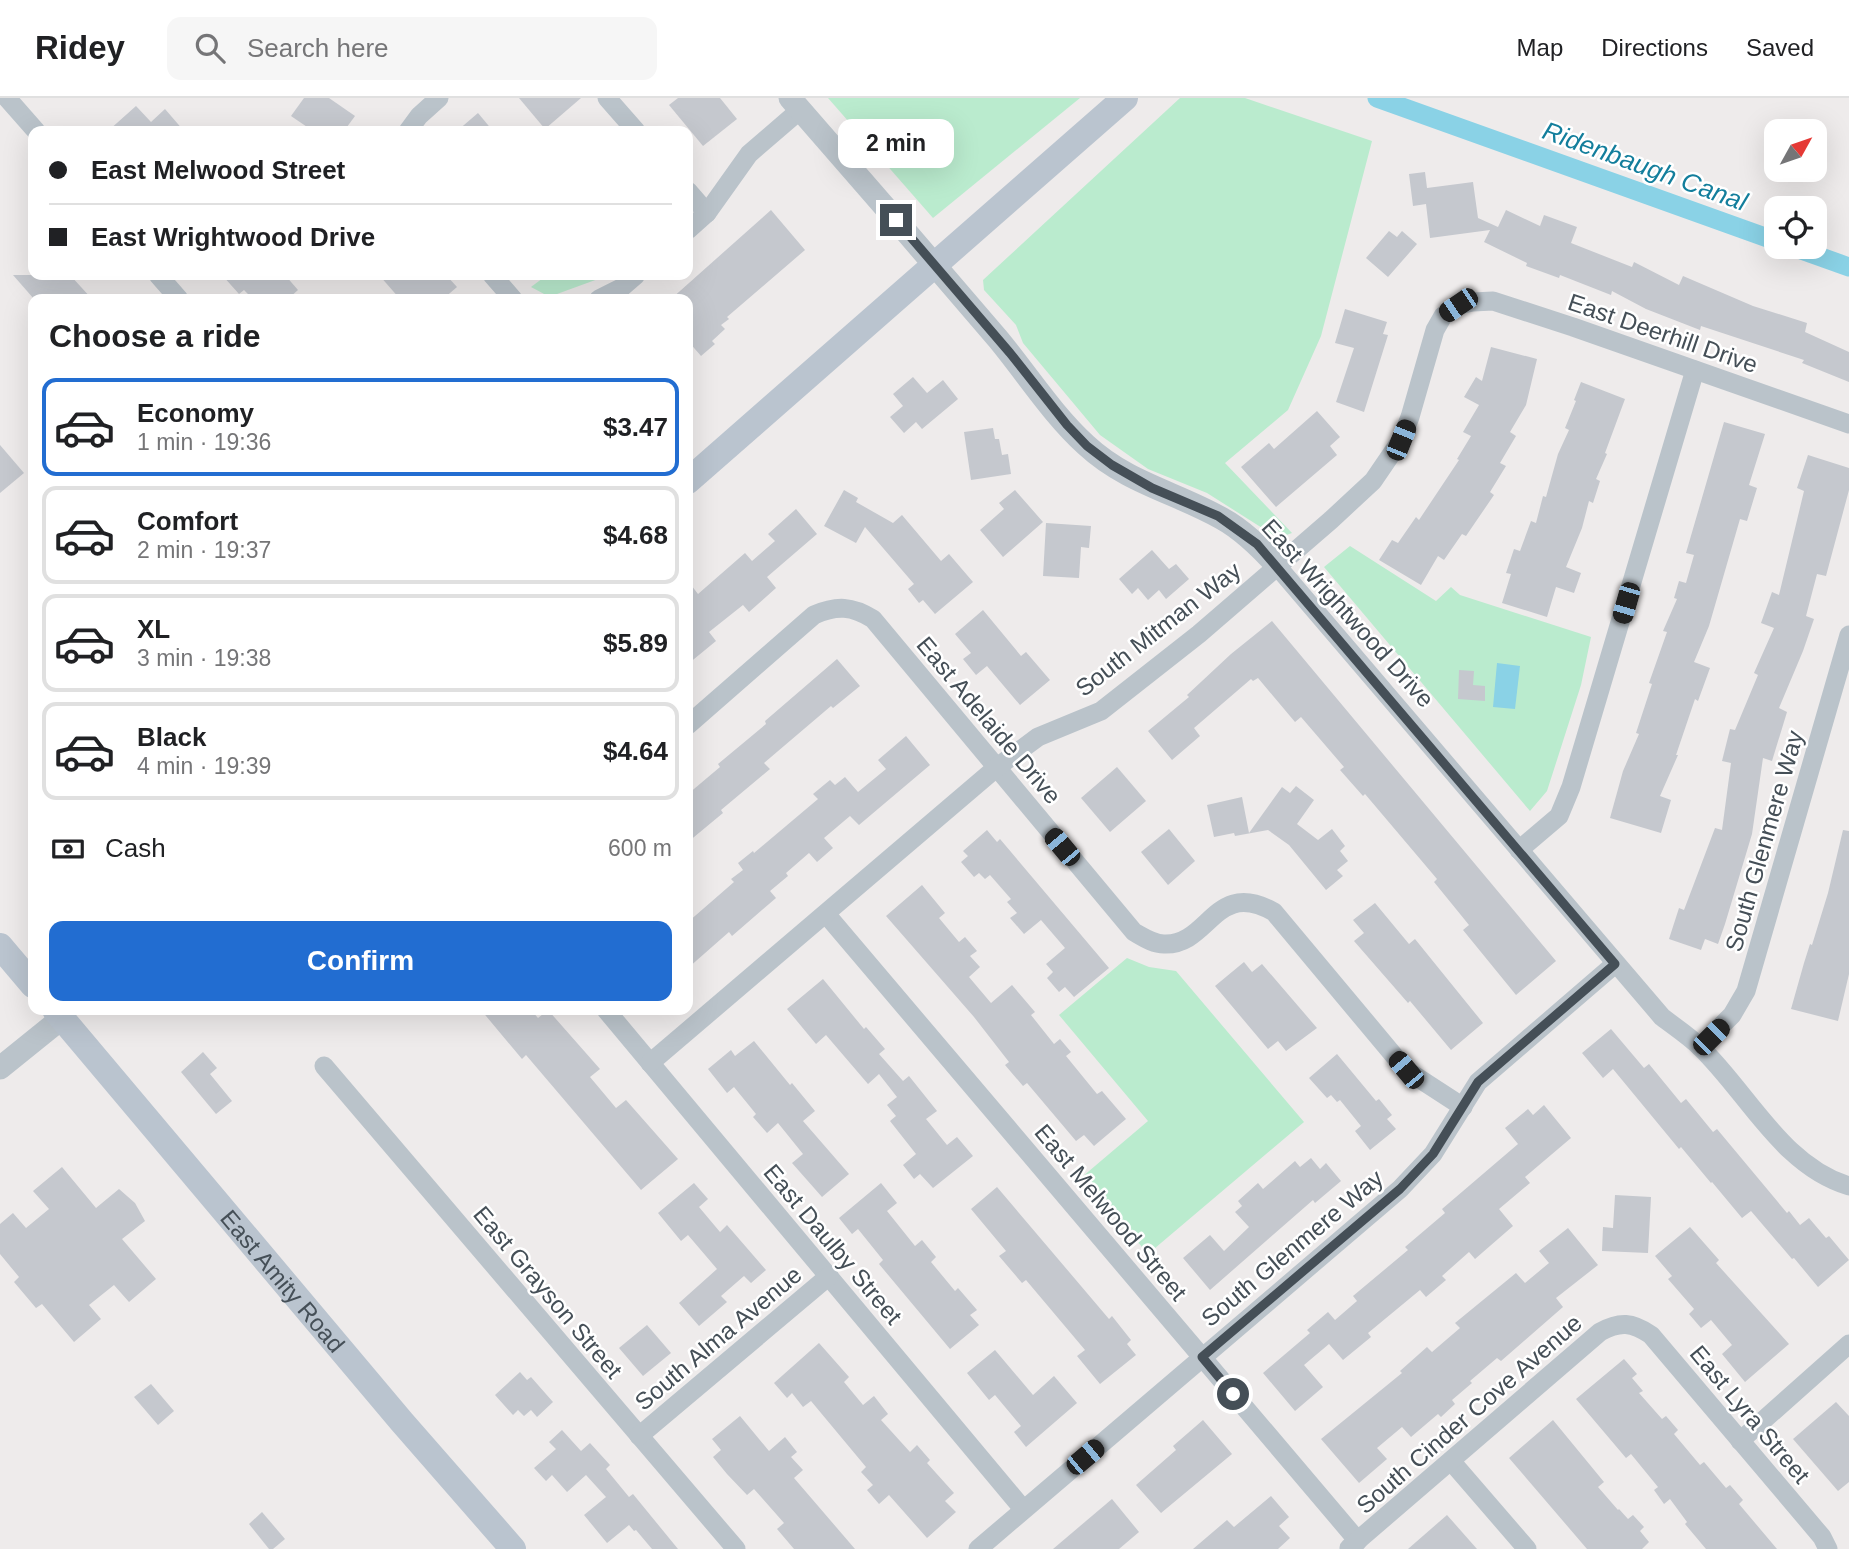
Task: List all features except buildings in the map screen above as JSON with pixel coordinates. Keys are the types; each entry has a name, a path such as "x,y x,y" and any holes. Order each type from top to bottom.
{"main road":[{"path":"693,477 1125,98"},
{"path":"0,946 28,979"},
{"name":"East Amity Road","path":"65,1015 402,1422 513,1549"}],"street":[{"path":"8,98 32,126"},
{"path":"412,126 439,98"},
{"path":"607,98 632,126"},
{"path":"693,226 707,213 749,154 795,104"},
{"name":"East Wrightwood Drive","path":"795,104 1087,446 1112,465 1152,488 1218,516 1257,544 1662,1017 1700,1047 1778,1137 1808,1166 1836,1182 1849,1186"},
{"path":"693,197 707,213"},
{"path":"162,280 175,294"},
{"path":"496,280 509,294"},
{"path":"609,294 630,280"},
{"name":"East Deerhill Drive","path":"1458,305 1493,301 1849,424"},
{"name":"South Mitman Way","path":"650,1063 996,768 1038,737 1101,711 1199,634 1373,481 1401,440 1435,330 1443,316 1458,305"},
{"path":"1519,850 1559,816 1571,787 1695,370"},
{"name":"East Adelaide Drive","path":"693,721 814,615 828,608 859,610 873,619 1134,932 1164,944 1179,941 1232,904 1245,901 1260,904 1274,912 1406,1070 1463,1107"},
{"name":"South Glenmere Way","path":"1700,1047 1732,1015 1746,991 1849,635"},
{"name":"East Melwood Street","path":"826,914 1202,1357 1353,1545"},
{"name":"South Glenmere Way","path":"978,1549 1400,1189 1433,1154 1478,1082 1615,964"},
{"path":"0,1068 60,1015"},
{"name":"East Daulby Street","path":"610,1015 1023,1509"},
{"name":"East Grayson Street","path":"324,1066 736,1549"},
{"name":"South Alma Avenue","path":"639,1436 829,1276"},
{"name":"East Lyra Street","path":"1624,1323 1639,1327 1651,1335 1822,1537 1828,1549"},
{"name":"South Cinder Cove Avenue","path":"1353,1545 1600,1332 1624,1323"},
{"path":"1740,1441 1849,1344"},
{"path":"1451,1461 1527,1549"}],"green space":[{"path":"828,98 1080,98 933,218"},
{"path":"1180,98 1245,98 1372,141 1321,336 1288,410 1225,463 1292,533 1278,538 1207,493 1148,469 1100,435 1023,343 1016,325 984,290 983,280"},
{"path":"540,280 595,280 557,294 544,294 531,287"},
{"path":"1350,546 1436,601 1451,587 1460,595 1591,637 1581,685 1547,791 1530,811 1324,567"},
{"path":"1127,958 1149,967 1176,971 1304,1122 1148,1254 1082,1177 1148,1121 1059,1015"}],"water":[{"path":"1497,663 1520,666 1515,709 1493,707"}],"waterway":[{"name":"Ridenbaugh Canal","path":"1377,98 1764,237"},
{"name":"Ridenbaugh Canal","path":"1827,259 1849,267"}],"route":[{"path":"896,220 1087,446 1112,465 1152,488 1218,516 1257,544 1615,964 1478,1082 1433,1154 1400,1189 1202,1357 1233,1394"}]}
